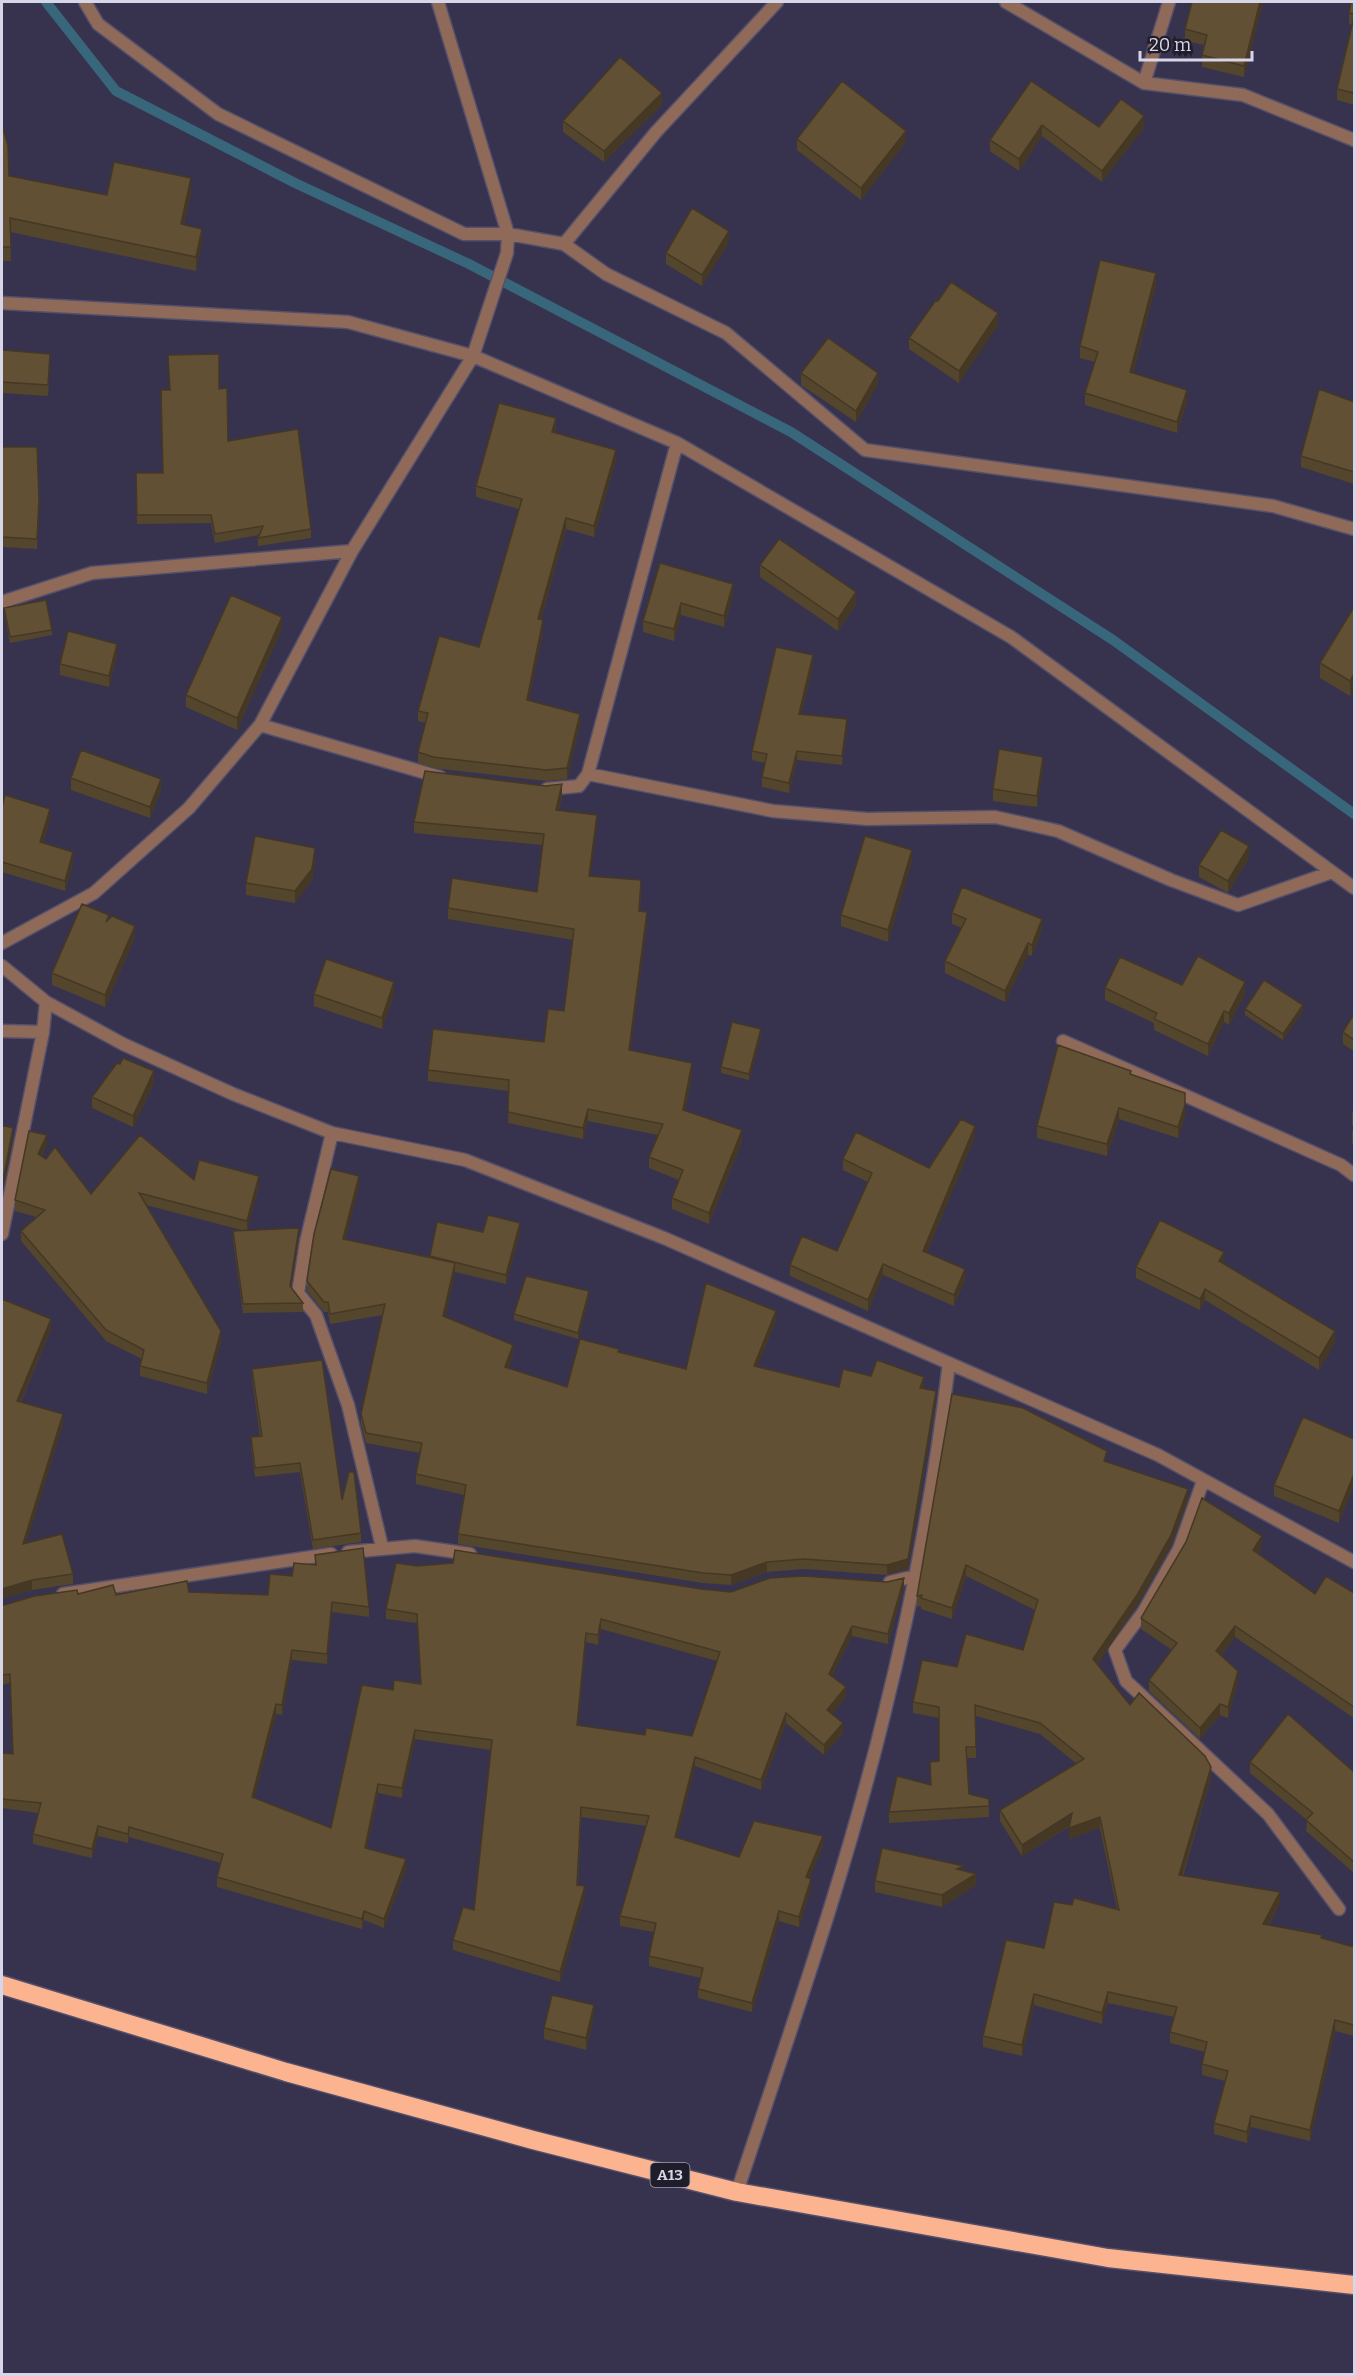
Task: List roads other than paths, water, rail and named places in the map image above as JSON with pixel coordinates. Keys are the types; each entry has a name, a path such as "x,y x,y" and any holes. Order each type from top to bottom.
{"highway":[{"name":"A13","path":"2,1985 286,2072 533,2140 737,2192 1108,2259 1354,2285"}],"street":[{"path":"85,2 98,24 218,114 464,234 508,234 564,244 606,274 726,333 865,450 1273,506 1354,529"},
{"path":"2,943 94,893 189,808 260,725 352,551 473,356 507,253 508,234 438,2"},
{"path":"564,244 656,132 777,2"},
{"path":"1006,2 1144,83 1243,95 1354,140"},
{"path":"1144,83 1169,2"},
{"path":"2,303 348,322 473,356 677,443 1011,637 1354,888"},
{"path":"535,788 579,786 588,774 677,443"},
{"path":"2,602 92,573 352,551"},
{"path":"260,725 431,777 454,779"},
{"path":"588,774 773,811 867,819 995,817 1058,831 1171,880 1238,905 1332,872"},
{"path":"2,966 46,1002 123,1044 233,1094 332,1133 465,1160 664,1238 1158,1455 1354,1562"},
{"path":"2,1234 43,1032 46,1002"},
{"path":"2,1031 43,1032"},
{"path":"1063,1041 1341,1165 1354,1175"},
{"path":"332,1133 306,1242 298,1293 316,1315 348,1405 382,1547"},
{"path":"737,2192 838,1880 884,1716 915,1576 949,1363"},
{"path":"1203,1481 1179,1549 1144,1611 1115,1650 1126,1681 1268,1814 1339,1909"},
{"path":"45,1596 382,1547 415,1546 486,1556"},
{"path":"878,1582 888,1583 915,1576"}],"waterway":[{"path":"46,2 116,91 295,183 469,264 791,432 1113,640 1354,814"}]}
